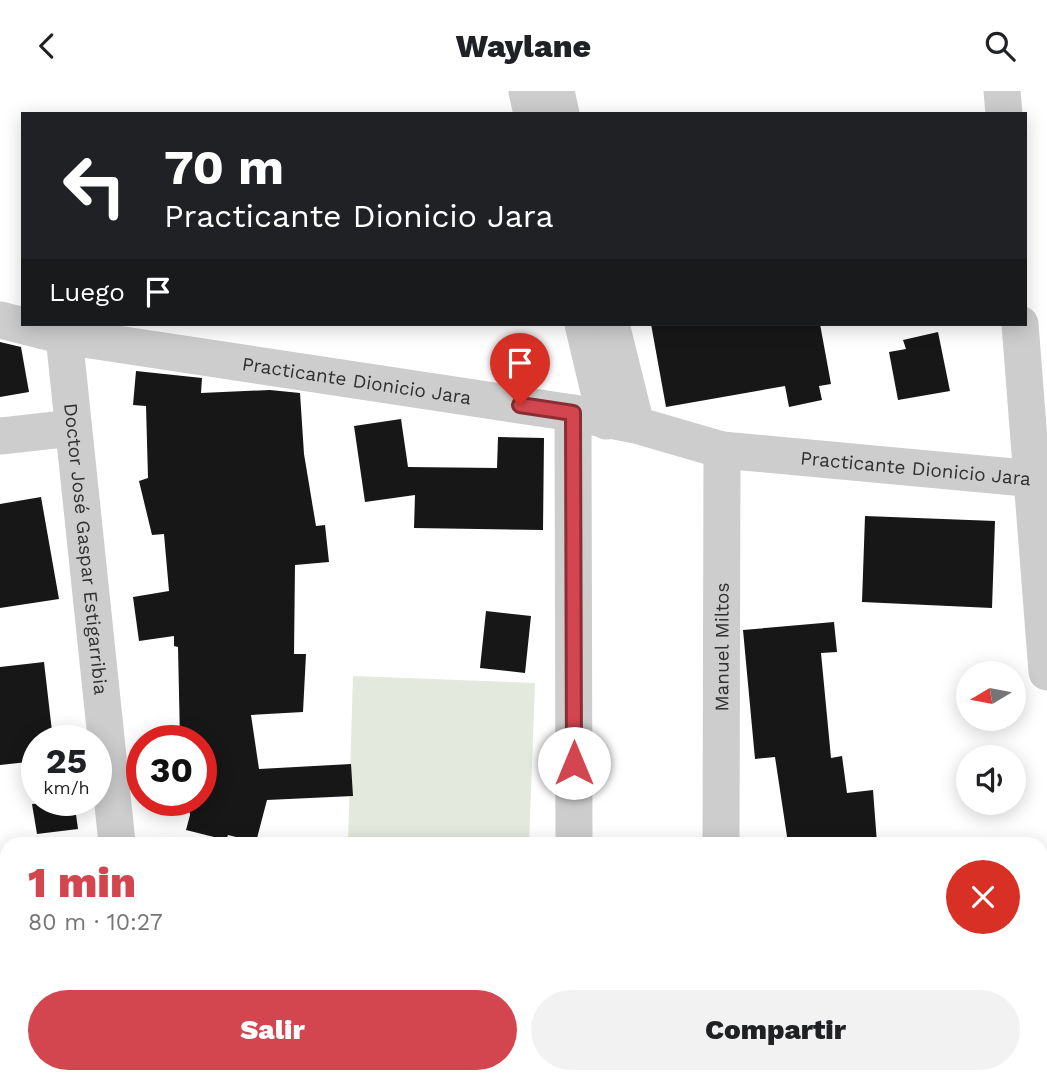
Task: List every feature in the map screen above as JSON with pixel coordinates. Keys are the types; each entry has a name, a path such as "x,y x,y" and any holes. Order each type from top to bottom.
{"street":[{"path":"527,91 532,112"},
{"path":"556,91 561,112"},
{"path":"1002,91 1004,112"},
{"name":"Practicante Dionicio Jara","path":"0,320 21,325"},
{"name":"Practicante Dionicio Jara","path":"24,326 64,336 605,420 722,450 1039,481"},
{"path":"583,326 605,420"},
{"path":"574,837 611,326"},
{"path":"1020,326 1039,481 1047,672"},
{"name":"Doctor José Gaspar Estigarribia","path":"64,336 116,837"},
{"path":"0,436 73,428"},
{"name":"Manuel Miltos","path":"721,837 722,450"}],"shaded area":[{"path":"353,676 535,683 529,837 348,837"}],"building":[{"path":"651,326 820,326 831,384 819,386 822,400 789,407 785,386 666,407"},
{"path":"938,332 950,391 898,400 889,352 906,349 903,340"},
{"path":"0,342 21,347 29,392 0,397"},
{"path":"136,371 202,378 201,393 270,390 300,393 304,454 316,526 325,525 329,562 295,565 294,654 306,654 303,712 251,715 259,769 351,764 353,796 267,800 257,837 214,837 186,830 190,816 217,816 217,725 180,725 178,647 174,646 174,636 139,641 133,597 169,591 164,534 152,535 139,481 148,478 146,406 133,405"},
{"path":"401,419 408,467 497,468 498,437 544,438 543,530 414,528 415,495 365,502 354,426"},
{"path":"41,497 59,599 0,608 0,504"},
{"path":"865,516 995,521 992,608 862,602"},
{"path":"486,611 531,616 525,673 480,668"},
{"path":"834,622 837,652 821,653 831,758 842,756 847,793 873,790 877,837 787,837 775,757 755,759 743,630"},
{"path":"44,662 51,725 21,725 21,763 0,765 0,667"},
{"path":"34,816 76,816 78,829 37,834"}],"route":[{"path":"520,405 573,413 574,763"}]}
